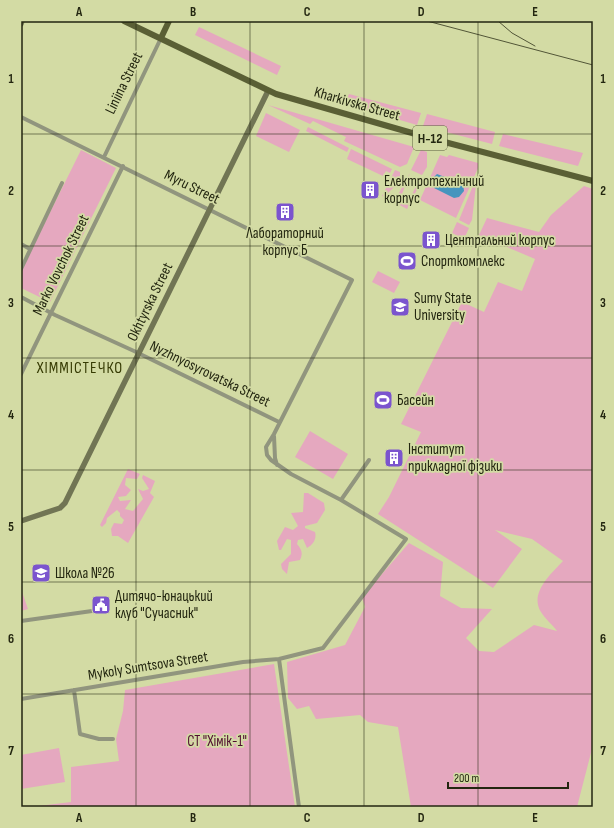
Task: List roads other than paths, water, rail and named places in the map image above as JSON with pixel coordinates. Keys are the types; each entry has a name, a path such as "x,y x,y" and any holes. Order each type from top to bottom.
{"main road":[{"name":"Kharkivska Street","path":"124,21 268,91 439,140 593,181"},
{"name":"Liniina Street","path":"161,38 169,21"},
{"name":"Okhtyrska Street","path":"21,521 60,508 65,503 268,91"}],"street":[{"name":"Liniina Street","path":"104,157 161,38"},
{"name":"Myru Street","path":"21,117 352,280 279,422"},
{"name":"Marko Vovchok Street","path":"21,374 123,166"},
{"path":"21,269 62,183"},
{"path":"21,244 30,249"},
{"name":"Nyzhnyosyrovatska Street","path":"21,296 52,313 279,422"},
{"path":"279,422 266,447 267,455 277,465 341,500 370,460"},
{"path":"274,434 275,458 277,465"},
{"name":"Mykoly Sumtsova Street","path":"21,699 243,662 279,658 323,648 406,539 341,500"},
{"path":"21,621 92,611"},
{"path":"279,658 299,807"},
{"path":"74,690 80,734 99,739 113,739"}],"water":[{"path":"437,174 463,184 464,191 459,197 454,198 434,188 434,177"}],"railway":[{"path":"427,21 593,65"},
{"path":"498,21 512,33 535,46"}],"place":[{"name":"Електротехнічний корпус","path":"370,190"},
{"name":"Лабораторний корпус Б","path":"285,212"},
{"name":"Центральний корпус","path":"431,240"},
{"name":"Спорткомплекс","path":"407,261"},
{"name":"Sumy State University","path":"400,307"},
{"name":"Басейн","path":"383,400"},
{"name":"Інститут прикладної фізики","path":"394,458"},
{"name":"Школа №26","path":"41,573"},
{"name":"Дитячо-юнацький клуб \"Сучасник\"","path":"101,605"}],"district":[{"name":"ХІММІСТЕЧКО","path":"80,368"}],"park label":[{"name":"СТ \"Хімік-1\"","path":"217,741"}]}
